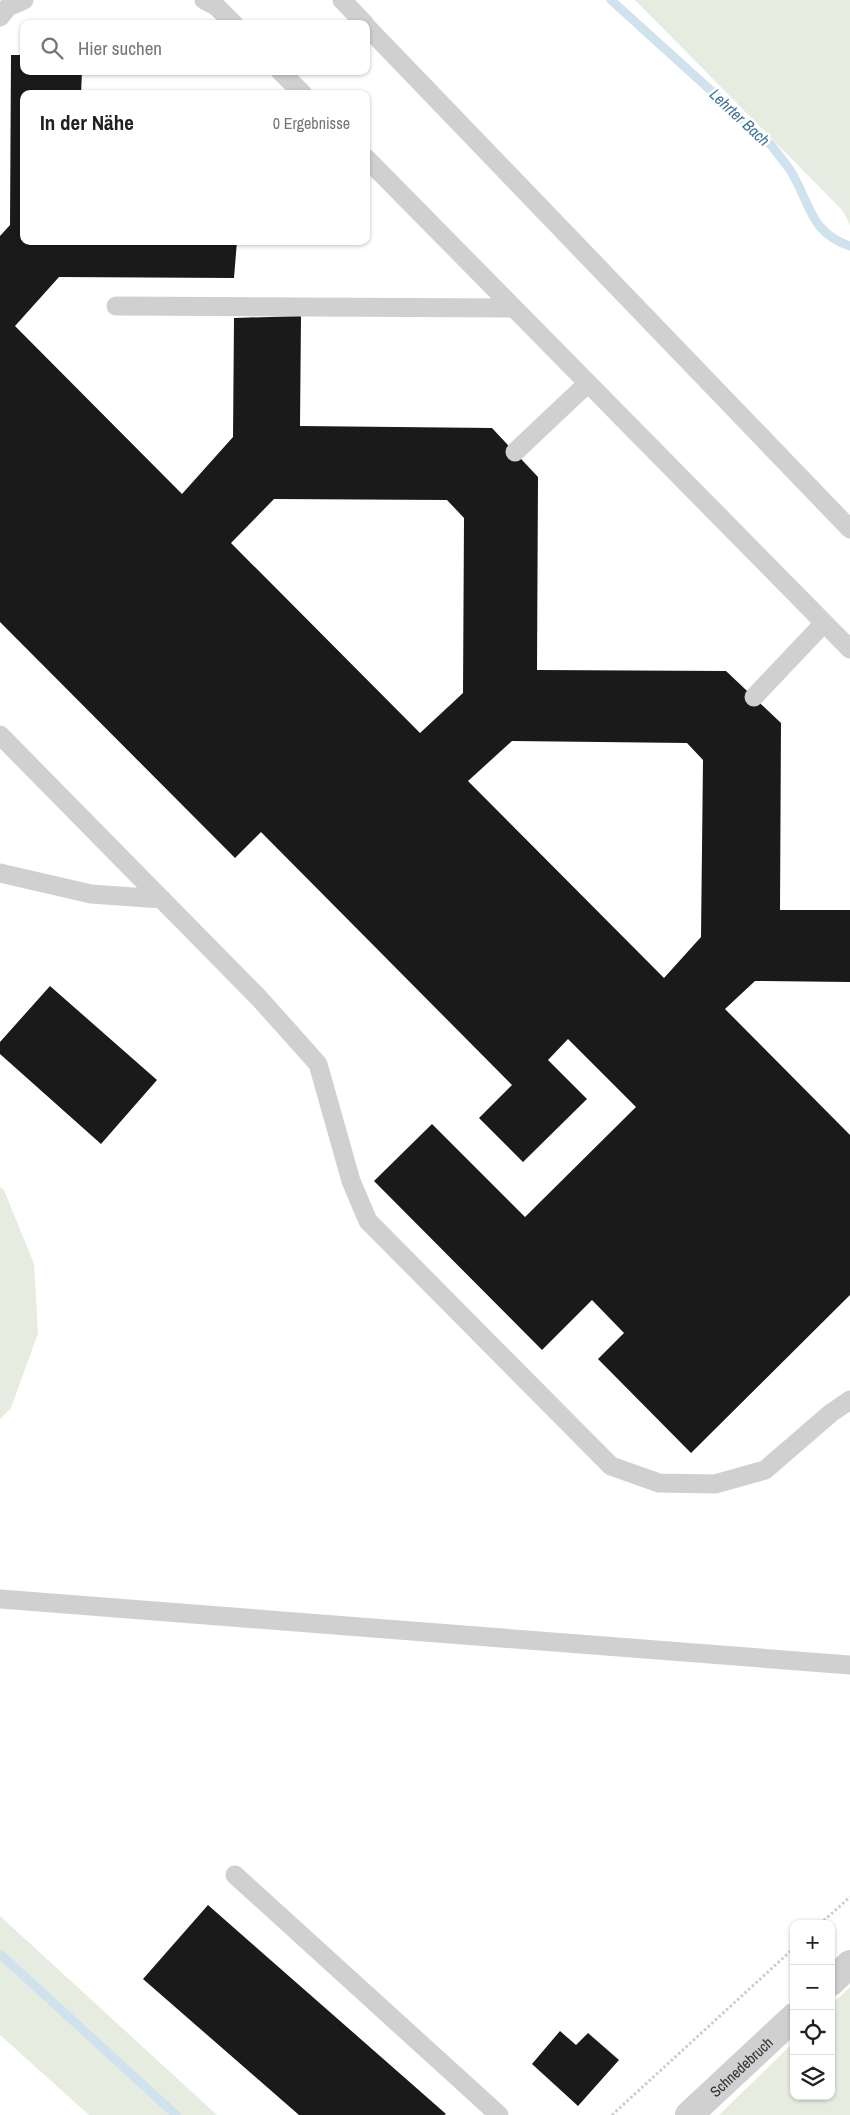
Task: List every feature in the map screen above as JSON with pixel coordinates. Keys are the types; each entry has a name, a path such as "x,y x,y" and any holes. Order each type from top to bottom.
{"street":[{"path":"835,1978 850,1964"},
{"name":"Schnedebruch","path":"689,2115 790,2021"}],"lane":[{"path":"0,17 8,7 24,0"},
{"path":"204,0 217,7 230,20"},
{"path":"342,0 360,20"},
{"path":"370,30 850,529"},
{"path":"284,75 299,90"},
{"path":"370,162 850,649"},
{"path":"116,306 514,308"},
{"path":"515,452 588,383"},
{"path":"754,697 824,623"},
{"path":"0,735 258,998 318,1064 351,1181 368,1220 611,1466 659,1483 715,1484 765,1470 831,1413 850,1400"},
{"path":"0,873 91,894 162,900"},
{"path":"0,1599 850,1666"},
{"path":"235,1876 499,2115"}],"path":[{"path":"824,1920 850,1896"},
{"path":"612,2115 790,1952"}],"shaded area":[{"path":"635,0 850,0 850,225 843,211"},
{"path":"0,1187 4,1190 34,1264 38,1333 11,1408 0,1419"},
{"path":"0,1916 217,2115 89,2115 0,2035"},
{"path":"850,1987 850,2115 719,2115 790,2046 790,2100 835,2100 835,2001"}],"building":[{"path":"11,55 20,55 20,75 82,75 81,90 20,90 20,245 237,245 234,278 59,277 15,326 182,494 233,437 234,318 301,316 300,426 492,428 538,477 537,670 726,671 781,723 780,910 850,910 850,982 755,981 725,1009 850,1135 850,1295 691,1453 598,1359 624,1333 592,1300 542,1350 374,1181 432,1124 525,1217 636,1107 568,1039 548,1060 587,1099 523,1162 479,1118 512,1085 261,832 235,858 0,622 0,236 10,225","holes":["274,499 447,500 464,518 463,693 420,733 231,543","512,741 687,743 703,760 701,937 664,978 468,781"]},
{"path":"50,986 157,1080 101,1144 0,1054 0,1042"},
{"path":"208,1905 446,2114 299,2115 143,1979"},
{"path":"560,2031 576,2045 588,2033 619,2060 578,2106 532,2064"}],"waterway":[{"name":"Lehrter Bach","path":"611,0 771,145 790,170 818,224 836,240 850,246"},
{"path":"0,1954 176,2115"}]}
